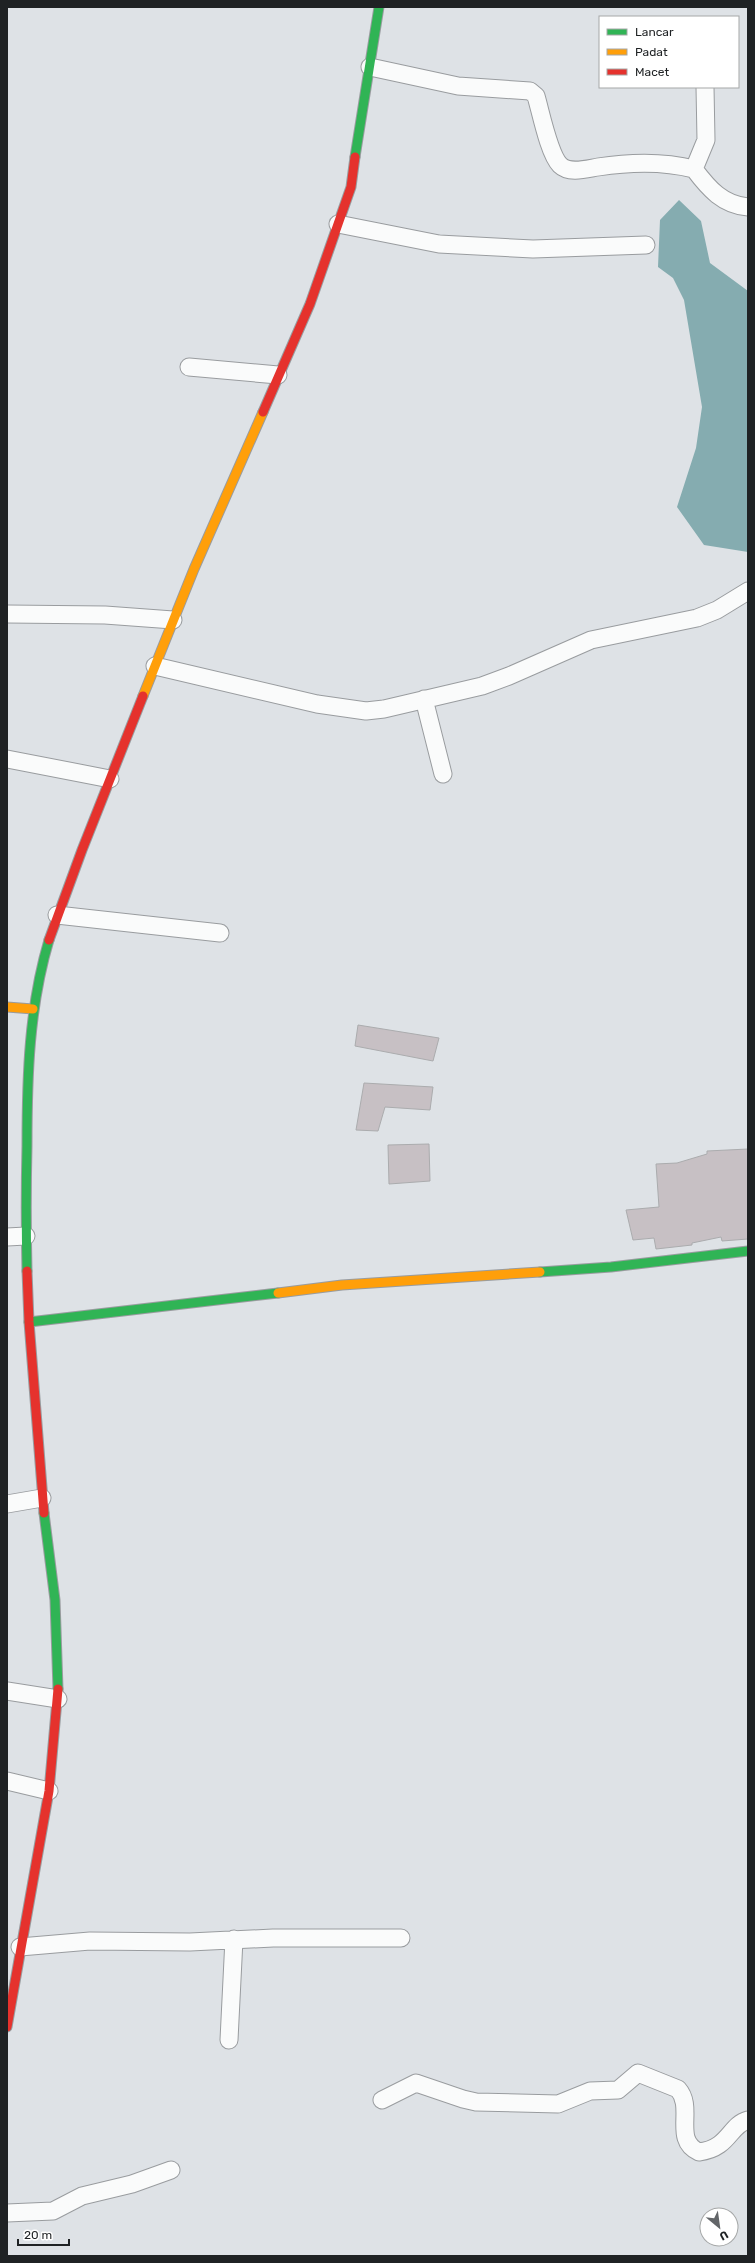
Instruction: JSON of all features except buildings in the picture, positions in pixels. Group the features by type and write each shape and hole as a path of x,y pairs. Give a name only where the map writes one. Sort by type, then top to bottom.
{"main road":[{"path":"7,2027 20,1947 49,1791 58,1699 55,1600 42,1498 29,1322 26,1236 27,1094 33,1009 39,972 57,915 173,620 310,304 351,187 379,7"},
{"path":"7,1007 33,1009"},
{"path":"29,1322 342,1285 611,1267 748,1251"}],"street":[{"path":"370,67 458,86 530,91 536,96 554,156 559,165 566,170 582,170 632,163 676,164 694,169 704,182 728,204 748,207"},
{"path":"694,169 706,140 705,88"},
{"path":"338,224 439,244 533,249 646,245"},
{"path":"189,367 278,376"},
{"path":"156,666 250,690 350,709 384,709 482,686 509,676 591,640 697,618 717,610 748,591"},
{"path":"7,614 105,615 173,620"},
{"path":"424,699 443,774"},
{"path":"7,759 110,779"},
{"path":"57,915 220,933"},
{"path":"7,1237 26,1236"},
{"path":"7,1504 42,1498"},
{"path":"7,1691 58,1699"},
{"path":"7,1781 49,1791"},
{"path":"20,1947 90,1941 190,1942 234,1939 401,1938"},
{"path":"229,2040 234,1939"},
{"path":"382,2100 416,2083 469,2101 558,2104 590,2091 618,2090 633,2076 641,2073 682,2093 686,2105 684,2131 693,2150 699,2152 721,2145 743,2122 748,2120"},
{"path":"7,2214 53,2211 82,2196 132,2184 171,2170"}],"water":[{"path":"679,200 701,221 710,263 748,291 748,552 704,545 677,507 696,448 702,407 684,300 673,278 658,267 660,220"}],"traffic: fast":[{"path":"355,157 379,7"},
{"path":"27,1271 26,1192 30,1042 37,991 49,940"},
{"path":"540,1272 611,1267 748,1251"},
{"path":"29,1322 278,1293"},
{"path":"44,1513 55,1600 58,1689"}],"traffic: slow":[{"path":"143,696 194,569 263,412"},
{"path":"7,1007 33,1009"},
{"path":"278,1293 342,1285 540,1272"}],"traffic: jam":[{"path":"263,412 310,304 351,187 355,157"},
{"path":"49,940 82,850 143,696"},
{"path":"27,1271 29,1322 44,1513"},
{"path":"7,2027 49,1791 58,1689"}]}
